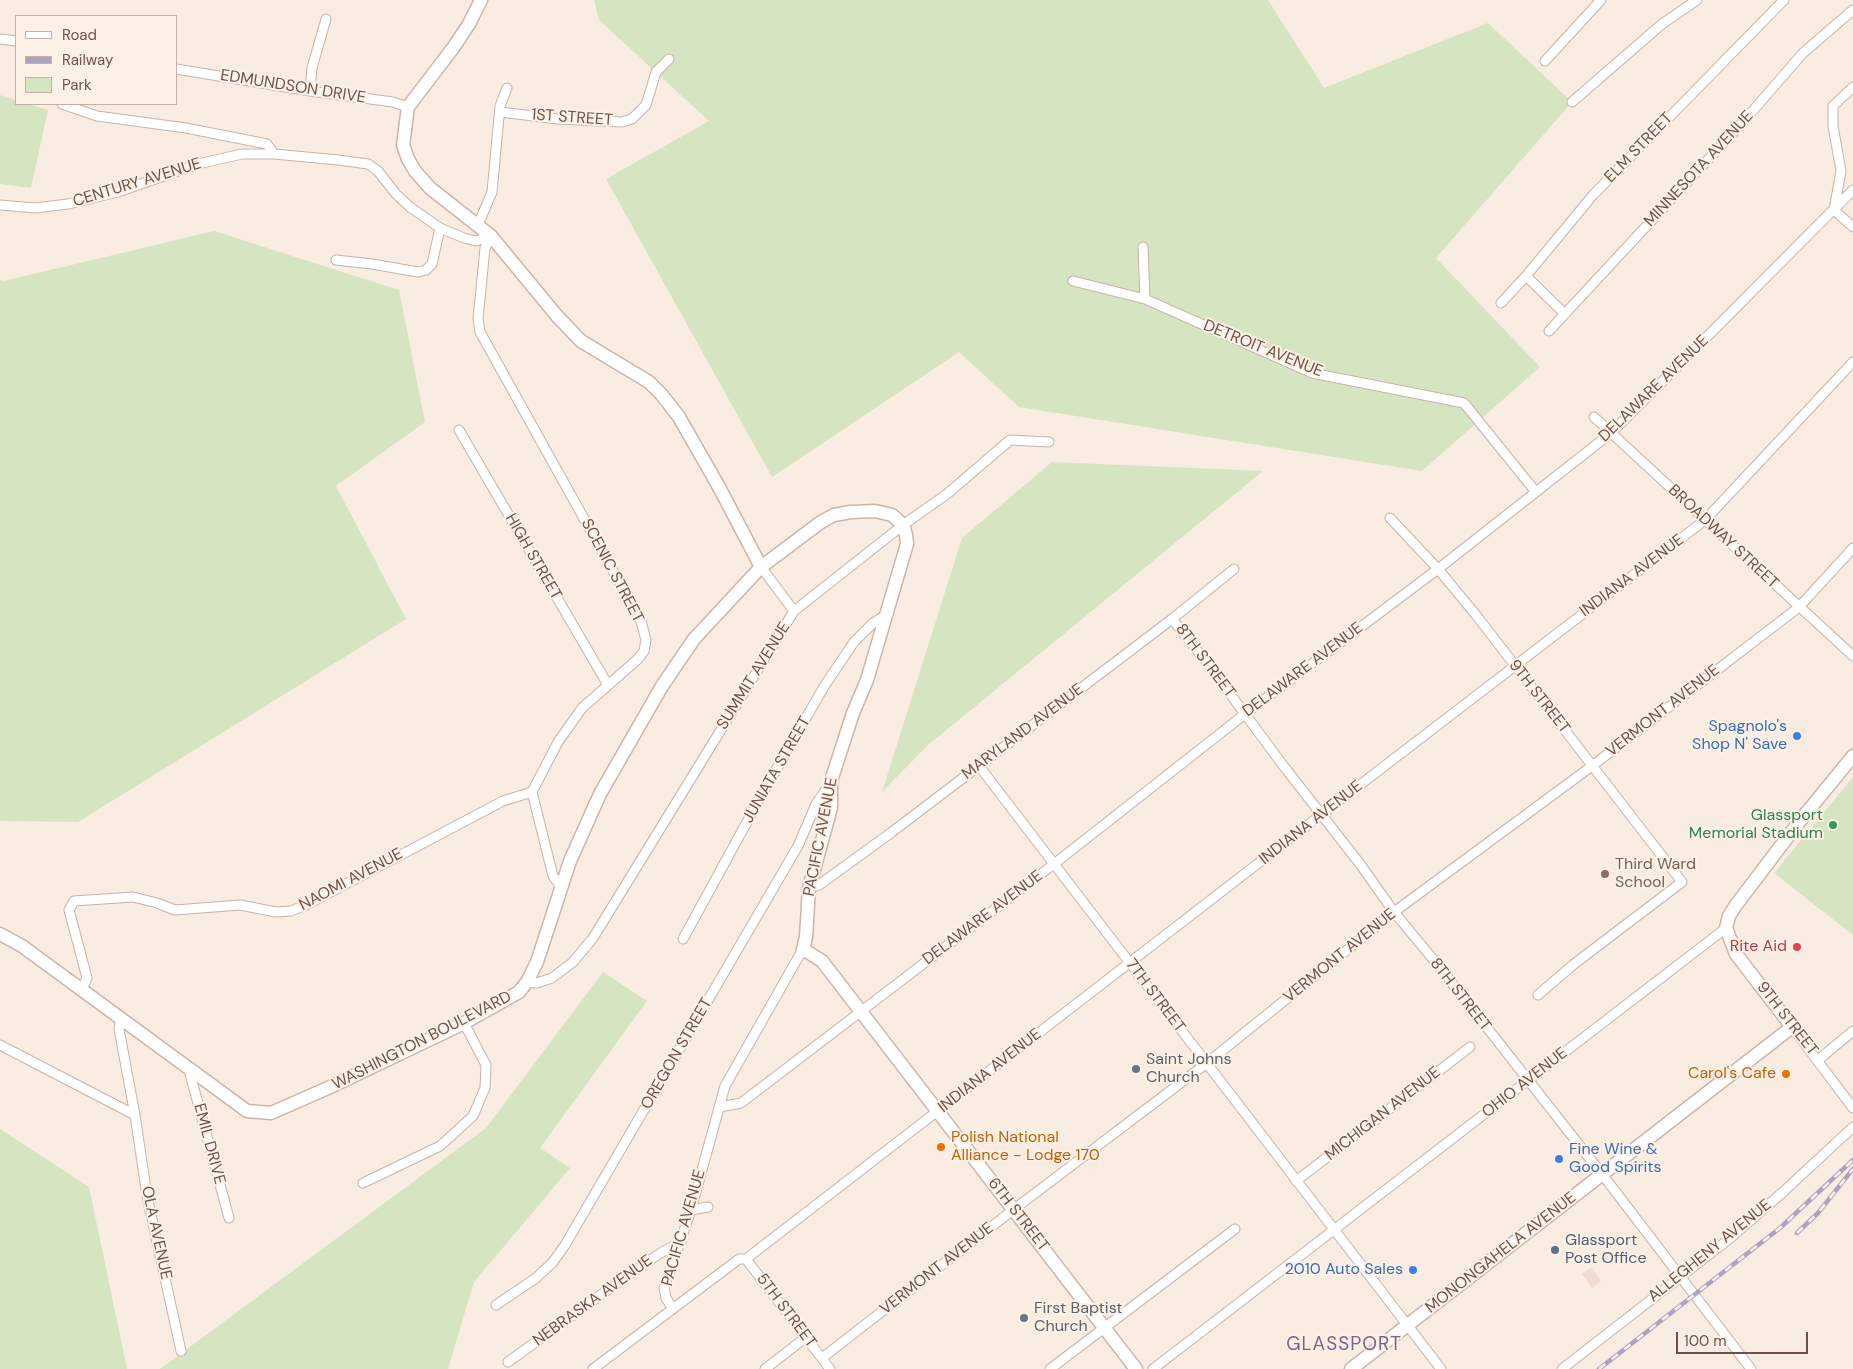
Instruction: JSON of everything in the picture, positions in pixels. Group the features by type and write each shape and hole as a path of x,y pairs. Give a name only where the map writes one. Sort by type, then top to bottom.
{"street":[{"path":"481,0 469,24 453,48 408,108 404,144 408,159 415,171 430,188 491,236 557,316 581,341 649,382 662,394 679,416 762,567 794,611"},
{"path":"1545,61 1601,0"},
{"path":"1572,102 1662,24 1697,0"},
{"name":"ELM STREET","path":"1501,303 1526,276 1593,195 1784,0"},
{"name":"MINNESOTA AVENUE","path":"1549,331 1743,122 1803,53 1853,10"},
{"path":"310,91 312,68 326,19"},
{"path":"0,38 15,41"},
{"name":"1ST STREET","path":"500,112 558,119 622,122 632,119 646,105 656,72 669,59"},
{"name":"EDMUNDSON DRIVE","path":"178,69 310,91 393,102 408,108"},
{"path":"1853,87 1833,106 1833,126 1841,171 1834,210 1853,227"},
{"path":"478,224 492,192 500,112 507,88"},
{"path":"65,105 97,116 186,128 267,144 274,154"},
{"name":"CENTURY AVENUE","path":"0,205 35,208 68,204 118,192 198,164 242,154 274,154 368,164 378,171 396,194 410,207 440,228 476,241 491,236"},
{"name":"DELAWARE AVENUE","path":"719,1107 741,1103 1054,864 1244,714 1438,569 1611,433 1853,190"},
{"path":"336,260 418,272 426,270 432,264 440,228"},
{"name":"SCENIC STREET","path":"491,236 485,248 478,319 480,332 641,621 646,640 644,652 638,659 582,708 558,742 532,792"},
{"path":"1143,247 1146,299"},
{"path":"1526,276 1565,314"},
{"name":"DETROIT AVENUE","path":"1072,282 1146,299 1312,372 1464,403 1535,491"},
{"name":"INDIANA AVENUE","path":"593,1369 743,1259 938,1111 1705,520 1853,362"},
{"name":"BROADWAY STREET","path":"1594,417 1853,656"},
{"name":"HIGH STREET","path":"459,430 608,685"},
{"name":"SUMMIT AVENUE","path":"527,982 538,983 552,978 573,962 593,938 794,611 903,525 947,494 1010,440 1049,442"},
{"path":"762,567 791,544 834,515 875,511 892,515 903,525"},
{"name":"9TH STREET","path":"1390,518 1438,569 1476,615 1682,882 1574,964 1538,995"},
{"name":"PACIFIC AVENUE","path":"673,1309 666,1298 664,1288 668,1272 681,1242 725,1086 803,949 806,937 809,888 830,808 831,781 888,614 907,544 903,525"},
{"name":"VERMONT AVENUE","path":"822,1358 1207,1063 1394,912 1592,766 1799,606 1853,548"},
{"name":"WASHINGTON BOULEVARD","path":"0,934 22,946 247,1111 271,1113 464,1024 509,999 519,992 527,982 537,962 570,861 600,794 662,686 694,639 762,567"},
{"name":"MARYLAND AVENUE","path":"809,888 819,885 979,766 1172,619 1234,569"},
{"name":"JUNIATA STREET","path":"683,939 765,788 825,685 854,642 873,623 888,614"},
{"name":"8TH STREET","path":"1172,619 1360,864 1394,912 1602,1174 1751,1369"},
{"name":"OHIO AVENUE","path":"1153,1369 1726,928 1729,916 1736,905 1853,756"},
{"name":"7TH STREET","path":"979,766 1441,1369"},
{"name":"OREGON STREET","path":"496,1305 536,1278 553,1262 565,1245 788,864 816,804 831,781"},
{"path":"532,792 553,876 561,887"},
{"name":"NAOMI AVENUE","path":"81,991 87,978 69,910 74,901 133,897 175,910 240,906 276,912 291,911 306,905 503,801 532,792"},
{"name":"9TH STREET","path":"1726,928 1736,954 1853,1108"},
{"name":"6TH STREET","path":"803,949 822,961 1136,1369"},
{"name":"OLA AVENUE","path":"121,1018 119,1029 135,1115 147,1196 181,1351"},
{"path":"363,1183 440,1146 473,1116 485,1088 486,1065 464,1024"},
{"name":"MONONGAHELA AVENUE","path":"1351,1369 1792,1027"},
{"path":"1818,1060 1853,1031"},
{"path":"0,1046 135,1115"},
{"name":"MICHIGAN AVENUE","path":"1296,1181 1470,1047"},
{"name":"EMIL DRIVE","path":"189,1070 228,1218"},
{"name":"ALLEGHENY AVENUE","path":"1562,1369 1729,1239 1853,1127"},
{"path":"690,1210 708,1207"},
{"path":"1050,1369 1235,1229"},
{"name":"NEBRASKA AVENUE","path":"508,1362 641,1266 667,1248 681,1242"},
{"name":"5TH STREET","path":"743,1259 830,1369"},
{"path":"765,1369 805,1338"}],"shaded area":[{"path":"1592,1267 1601,1281 1592,1288 1582,1274"}],"green space":[{"path":"594,0 1268,0 1324,88 1488,23 1572,102 1436,258 1540,367 1422,471 1019,407 959,352 772,477 606,179 709,121 599,20"},
{"path":"0,95 15,100 15,105 31,105 48,110 31,188 0,184"},
{"path":"214,231 399,290 425,422 336,486 406,619 78,822 0,821 0,280 4,281"},
{"path":"1052,462 1263,471 928,745 882,792 962,538"},
{"name":"Glassport Memorial Stadium","path":"1853,777 1853,935 1774,873"},
{"path":"603,972 647,1001 540,1148 570,1168 474,1282 448,1369 160,1369 486,1128"},
{"path":"0,1129 89,1187 127,1369 0,1369"}],"railway":[{"path":"1599,1369 1780,1228 1853,1160"},
{"path":"1797,1233 1818,1213 1853,1169"}],"place":[{"name":"Spagnolo's Shop N' Save","path":"1797,736"},
{"name":"Glassport Memorial Stadium","path":"1833,825"},
{"name":"Third Ward School","path":"1605,874"},
{"name":"Rite Aid","path":"1797,947"},
{"name":"Saint Johns Church","path":"1136,1069"},
{"name":"Carol's Cafe","path":"1786,1074"},
{"name":"Polish National Alliance - Lodge 170","path":"941,1147"},
{"name":"Fine Wine & Good Spirits","path":"1559,1159"},
{"name":"Glassport Post Office","path":"1555,1250"},
{"name":"2010 Auto Sales","path":"1413,1270"},
{"name":"First Baptist Church","path":"1024,1318"}],"district":[{"name":"GLASSPORT","path":"1344,1345"}]}
